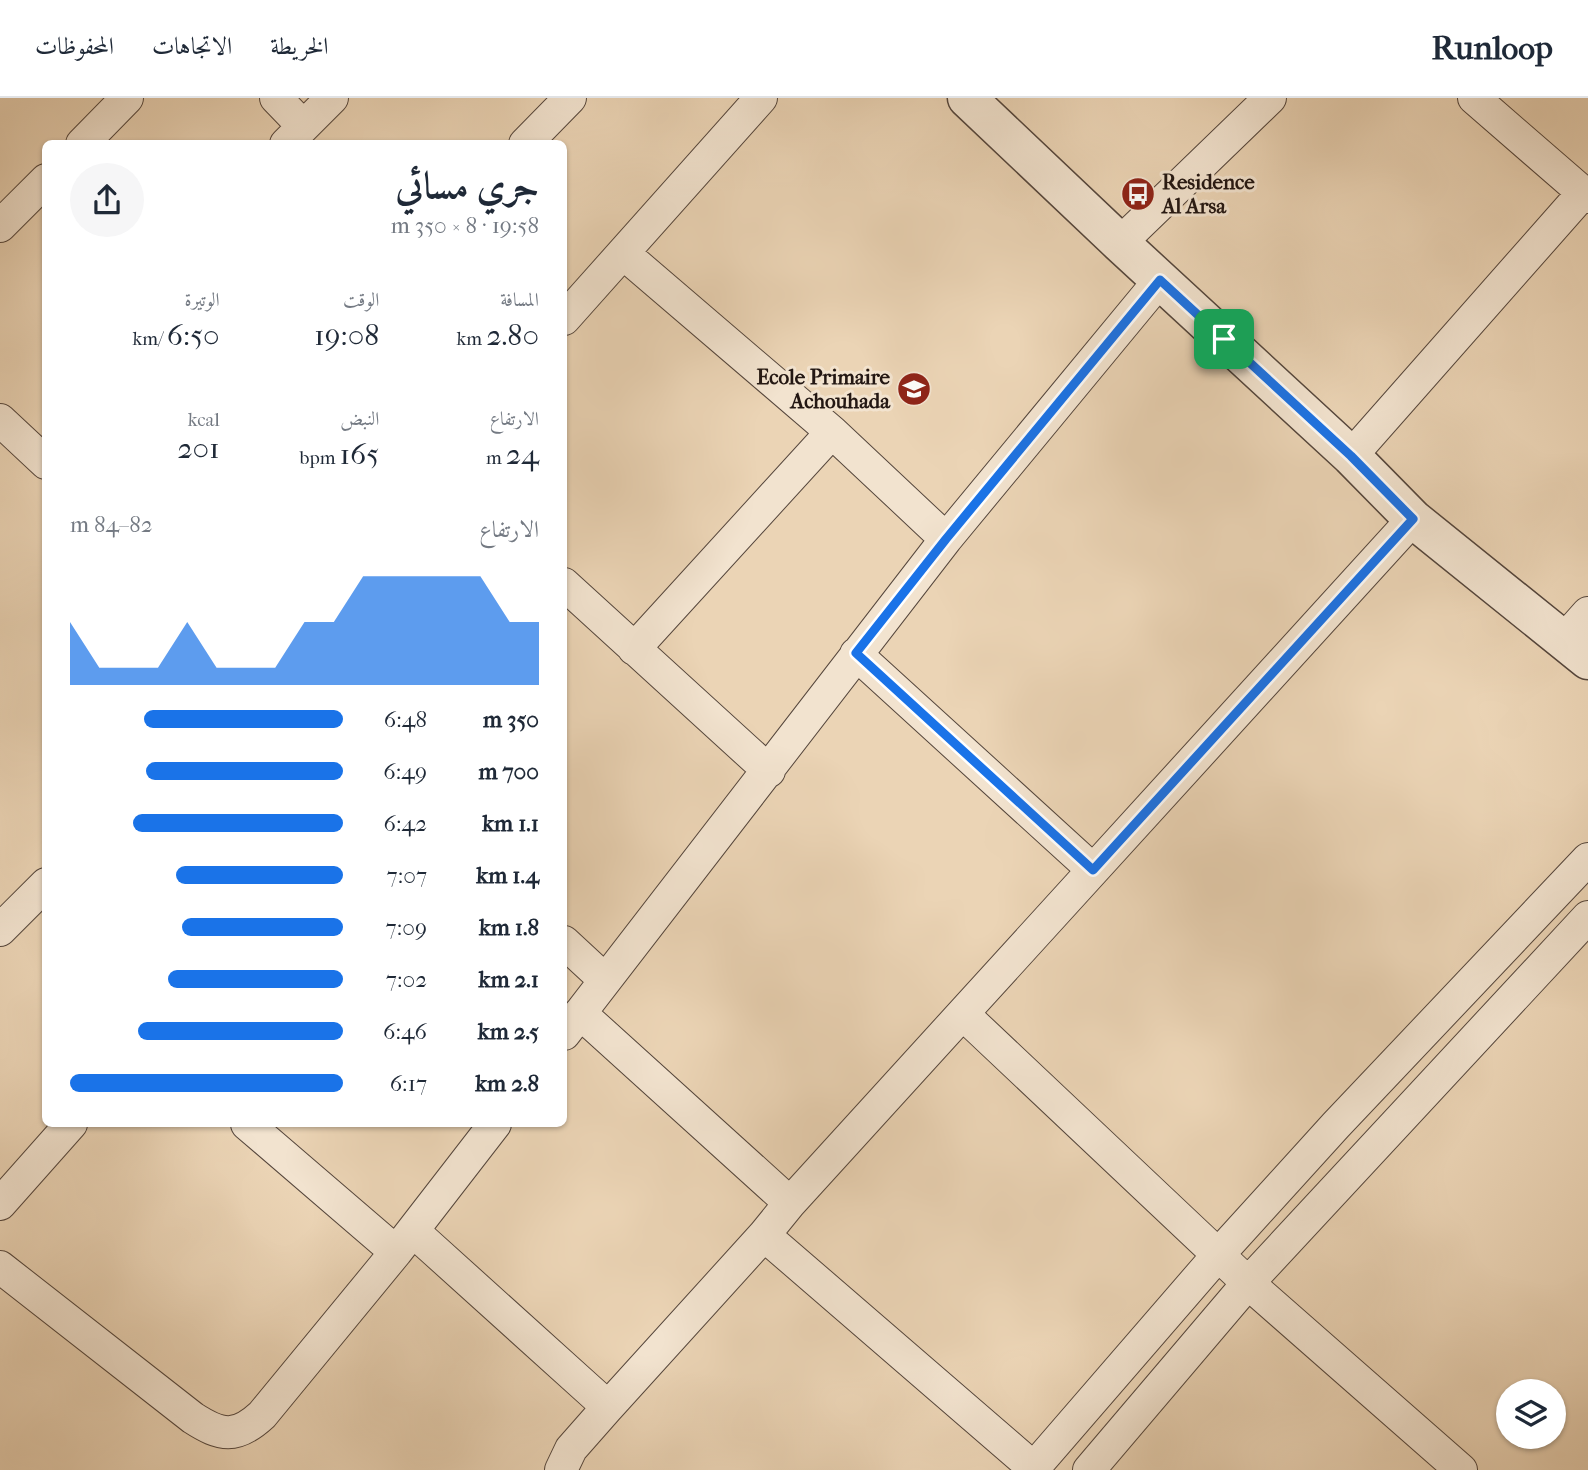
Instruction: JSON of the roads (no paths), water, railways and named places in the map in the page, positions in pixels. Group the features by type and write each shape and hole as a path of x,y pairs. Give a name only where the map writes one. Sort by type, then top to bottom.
{"street":[{"path":"86,140 127,98"},
{"path":"276,98 295,135 332,98"},
{"path":"529,140 570,98"},
{"path":"567,316 761,98"},
{"path":"967,98 1351,456 1413,519 1580,638"},
{"path":"1120,243 1270,98"},
{"path":"1351,456 1585,195 1474,98"},
{"path":"0,226 42,184"},
{"path":"623,253 832,432 946,539"},
{"path":"790,1203 572,1023 946,539 1160,280"},
{"path":"0,420 42,459"},
{"path":"635,649 832,432"},
{"path":"561,1470 571,1449 790,1203 1413,519"},
{"path":"567,587 769,771"},
{"path":"856,653 1093,870"},
{"path":"764,1235 1034,1469 1218,1255 1336,1125 1588,859"},
{"path":"0,930 42,888"},
{"path":"1088,1470 1248,1283 1588,917"},
{"path":"567,945 605,980"},
{"path":"964,1015 1248,1283 1461,1470"},
{"path":"0,1204 68,1127"},
{"path":"251,1127 404,1241 608,1407"},
{"path":"0,1267 193,1418 218,1433 244,1429 262,1415 493,1127"}],"place":[{"name":"Residence Al Arsa","path":"1138,194"},
{"name":"Ecole Primaire Achouhada","path":"914,389"}]}
